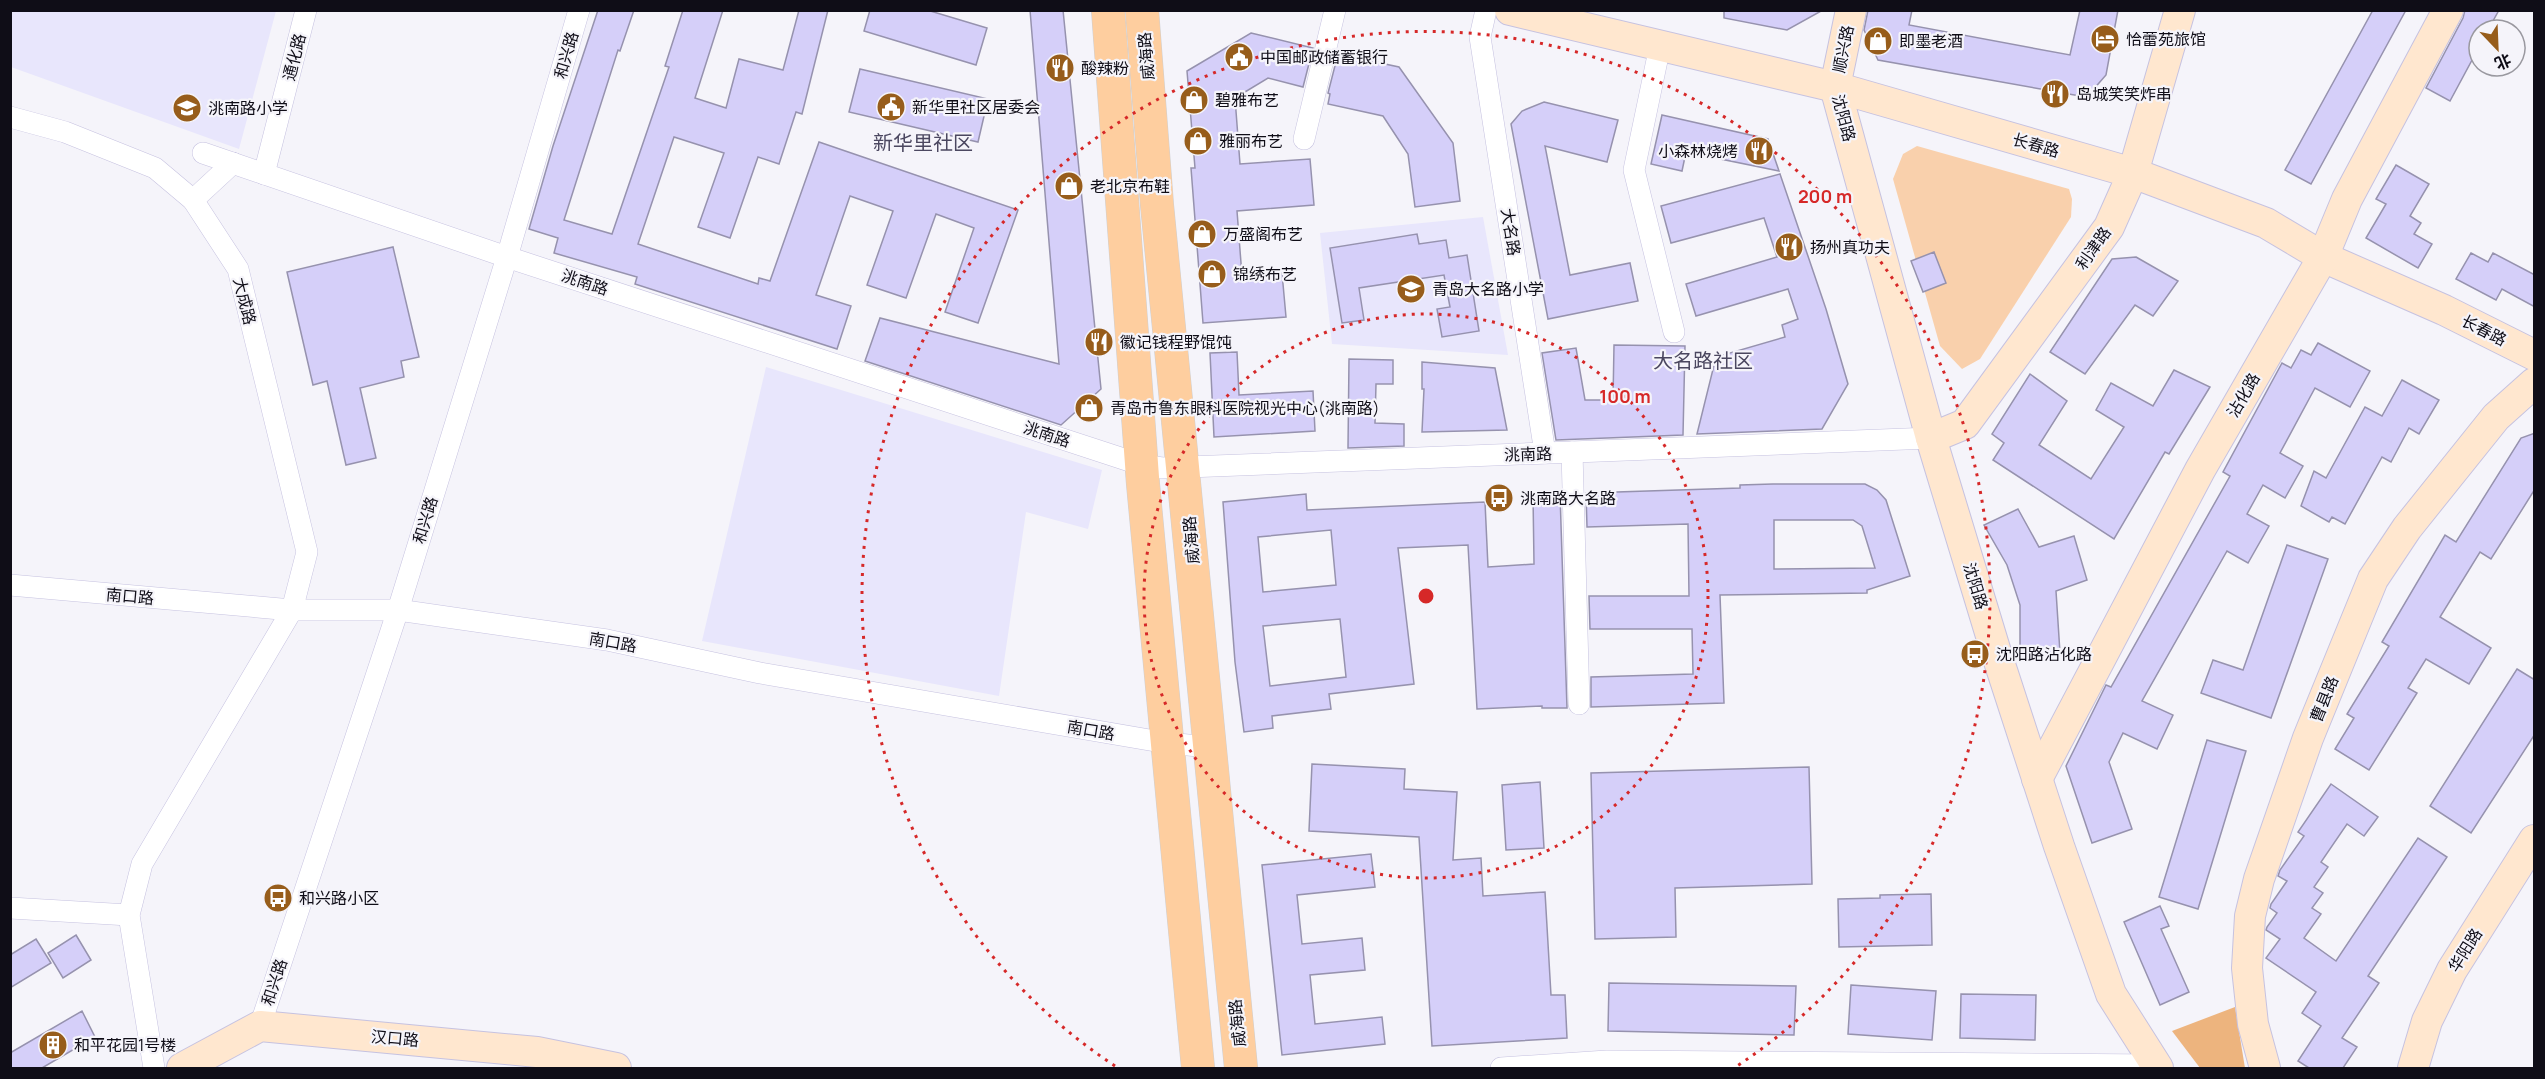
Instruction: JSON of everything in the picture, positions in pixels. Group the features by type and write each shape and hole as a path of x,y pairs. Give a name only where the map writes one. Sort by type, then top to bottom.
{"main road":[{"name":"威海路","path":"1108,10 1142,465 1198,1068"},
{"name":"威海路","path":"1147,19 1158,217 1241,1068"}],"street":[{"name":"通化路","path":"264,174 306,10"},
{"name":"和兴路","path":"260,1026 398,610 507,256 579,10"},
{"path":"1304,140 1335,10"},
{"name":"大名路","path":"1486,10 1480,37 1545,453"},
{"name":"长春路","path":"1510,10 1835,87 2133,173 2266,223 2324,257 2444,310 2535,355"},
{"name":"顺兴路","path":"1835,87 1851,10"},
{"name":"利津路","path":"1931,438 1965,424 2109,227 2133,173 2180,10"},
{"name":"沾化路","path":"2037,779 2200,470 2324,257 2347,199 2448,10"},
{"path":"1660,46 1634,170 1674,332"},
{"name":"沈阳路","path":"1835,87 1931,438 2037,779 2111,994 2157,1066"},
{"name":"大成路","path":"10,117 65,132 155,168 193,200 238,269 307,552 292,610 142,864 129,915"},
{"name":"洮南路","path":"203,153 507,256 1142,465 1184,468 1931,438"},
{"path":"193,200 233,163"},
{"name":"曹县路","path":"2265,1068 2253,1024 2247,968 2250,916 2259,879 2308,738 2373,579 2406,528 2496,417 2535,383"},
{"path":"1572,452 1578,704"},
{"name":"南口路","path":"10,585 292,610 398,610 607,640 760,673 1167,743 1209,747"},
{"name":"华阳路","path":"2413,1068 2427,1021 2452,970 2535,840"},
{"path":"10,908 129,915 154,1068"},
{"path":"182,1068 260,1026"},
{"name":"汉口路","path":"260,1026 537,1052 616,1068"},
{"path":"1501,1068 1607,1060 2157,1066"}],"shaded area":[{"name":"洮南路小学","path":"10,11 276,11 239,149 11,67"},
{"path":"1917,146 2069,189 2072,199 2071,217 1980,359 1962,369 1940,346 1893,179 1903,154"},
{"name":"青岛大名路小学","path":"1483,217 1508,355 1332,344 1320,233"},
{"path":"766,367 1102,470 1088,529 1026,512 999,696 702,641"},
{"path":"2235,1007 2245,1068 2200,1068 2172,1031"}],"building":[{"path":"598,10 634,10 620,51 618,50 564,220 612,234 669,67 665,66 683,10 723,10 695,98 726,108 739,59 783,70 799,10 828,10 802,114 796,112 779,164 758,157 730,238 698,227 724,153 674,137 638,244 758,284 759,278 770,281 819,142 1018,210 978,323 945,312 974,228 936,214 906,298 867,285 893,211 850,196 816,295 851,306 837,349 635,284 637,277 554,253 558,238 529,229 553,146"},
{"path":"870,10 927,10 987,28 976,65 864,31"},
{"path":"1030,10 1063,10 1101,389 1061,425 865,361 880,318 1059,364"},
{"path":"1724,10 1823,10 1787,30 1724,18"},
{"path":"1868,10 1912,10 1909,25 2070,55 2080,10 2118,10 2106,75 2092,91 2080,96 1878,60 1864,30"},
{"path":"2373,10 2406,10 2311,184 2285,170"},
{"path":"2465,10 2499,10 2495,18 2467,18 2467,69 2450,101 2426,88"},
{"path":"1251,33 1313,48 1303,87 1268,78 1235,98 1240,164 1310,159 1314,205 1237,211 1242,276 1282,273 1286,317 1203,323 1191,168 1195,168 1187,71"},
{"path":"1338,54 1399,67 1453,143 1460,201 1415,207 1408,154 1383,116 1328,104 1330,94 1328,93"},
{"path":"860,69 988,99 978,142 849,112"},
{"path":"1544,102 1618,120 1607,162 1545,146 1570,275 1630,263 1638,301 1548,319 1511,124 1522,111"},
{"path":"1662,115 1768,139 1779,171 1686,152 1682,171 1651,164"},
{"path":"2396,165 2429,184 2410,216 2421,223 2414,234 2432,244 2418,268 2366,238 2386,204 2376,199"},
{"path":"1780,174 1826,309 1848,384 1822,429 1697,434 1716,357 1785,337 1782,325 1798,319 1788,289 1696,316 1686,284 1777,257 1764,218 1671,243 1661,206"},
{"path":"1417,234 1419,244 1446,240 1449,258 1467,255 1479,331 1442,337 1437,309 1450,307 1444,275 1359,288 1364,320 1342,323 1330,248"},
{"path":"393,247 419,357 401,361 404,377 360,388 376,458 346,465 327,381 313,385 287,272"},
{"path":"1934,252 1946,283 1923,292 1911,261"},
{"path":"2471,253 2488,262 2493,253 2535,275 2535,307 2502,289 2496,300 2456,279"},
{"path":"2136,257 2178,281 2153,316 2135,305 2085,374 2050,352 2112,259"},
{"path":"2318,343 2370,371 2350,407 2315,388 2280,453 2303,466 2285,498 2263,485 2247,514 2269,526 2248,563 2227,551 2142,701 2173,715 2157,749 2123,733 2109,762 2132,829 2092,843 2066,766 2106,685 2111,687 2230,476 2223,472 2282,363 2291,368 2301,350 2311,355"},
{"path":"1614,345 1685,346 1683,435 1556,440 1542,353 1576,348 1585,400 1613,400"},
{"path":"1237,352 1239,395 1313,391 1315,431 1214,437 1210,353"},
{"path":"1349,359 1393,360 1393,384 1376,384 1375,423 1404,424 1404,446 1348,448"},
{"path":"1422,362 1495,368 1507,430 1422,432 1424,389 1422,389"},
{"path":"2174,370 2210,387 2169,454 2165,452 2114,539 1993,460 2004,443 1992,434 2030,374 2067,401 2039,445 2091,479 2124,427 2096,410 2111,383 2153,406"},
{"path":"2402,380 2439,400 2419,434 2409,428 2391,462 2382,457 2345,524 2332,517 2329,522 2301,506 2314,471 2326,478 2365,407 2382,416"},
{"path":"2535,433 2535,489 2491,559 2480,552 2440,617 2491,648 2469,684 2426,659 2408,688 2417,693 2369,770 2335,749 2354,718 2347,714 2389,646 2382,642 2445,535 2456,542 2521,438"},
{"path":"1865,484 1877,490 1886,500 1910,576 1867,590 1867,593 1720,595 1724,703 1591,707 1591,677 1693,674 1692,629 1590,629 1589,596 1689,596 1688,524 1587,527 1586,493 1740,488 1740,485","holes":["1774,520 1853,520 1862,526 1875,568 1774,569"]},
{"path":"1306,494 1307,510 1485,502 1488,567 1534,564 1533,495 1560,494 1567,708 1542,708 1542,706 1477,709 1468,545 1398,548 1414,684 1329,694 1331,709 1272,716 1273,728 1244,732 1235,662 1223,502","holes":["1331,530 1336,585 1263,592 1258,537","1340,619 1346,677 1270,686 1263,626"]},
{"path":"2018,509 2039,547 2074,536 2087,580 2056,591 2060,653 2020,657 2020,605 2007,565 1984,525"},
{"path":"2287,545 2328,559 2271,718 2201,693 2213,660 2243,670"},
{"path":"2517,669 2535,680 2535,734 2471,833 2430,806"},
{"path":"2207,740 2246,751 2198,909 2159,897"},
{"path":"1312,764 1405,769 1404,789 1457,792 1453,860 1481,858 1483,896 1545,892 1551,995 1565,995 1567,1038 1432,1046 1419,837 1309,831"},
{"path":"1809,767 1812,884 1675,888 1676,937 1595,939 1591,773"},
{"path":"1540,782 1544,848 1506,850 1502,785"},
{"path":"2331,784 2378,817 2364,836 2347,824 2321,862 2328,867 2314,887 2323,893 2312,908 2321,914 2304,938 2336,961 2418,838 2447,857 2368,976 2379,983 2342,1038 2357,1047 2343,1068 2309,1068 2298,1061 2321,1026 2302,1013 2316,992 2266,958 2280,939 2266,930 2277,913 2270,908 2271,904 2287,881 2278,876 2280,870 2304,836 2298,832"},
{"path":"1371,854 1375,887 1297,895 1302,944 1362,938 1365,970 1310,975 1315,1024 1382,1017 1385,1044 1282,1055 1262,865"},
{"path":"1931,894 1932,945 1839,947 1838,899"},
{"path":"2160,906 2169,926 2161,929 2189,992 2160,1005 2124,922"},
{"path":"76,935 91,960 63,978 48,953"},
{"path":"36,939 51,963 10,988 10,955"},
{"path":"1609,983 1796,986 1794,1035 1608,1031"},
{"path":"1851,985 1936,991 1932,1040 1848,1034"},
{"path":"1961,994 2036,995 2035,1040 1960,1038"},
{"name":"和平花园1号楼","path":"82,1011 95,1037 42,1068 10,1068 10,1053"}],"place":[{"name":"恰蕾苑旅馆","path":"2105,39"},
{"name":"即墨老酒","path":"1878,41"},
{"name":"中国邮政储蓄银行","path":"1239,57"},
{"name":"酸辣粉","path":"1060,68"},
{"name":"岛城笑笑炸串","path":"2055,94"},
{"name":"碧雅布艺","path":"1194,100"},
{"name":"新华里社区居委会","path":"891,107"},
{"name":"洮南路小学","path":"187,108"},
{"name":"雅丽布艺","path":"1198,141"},
{"name":"小森林烧烤","path":"1759,151"},
{"name":"老北京布鞋","path":"1069,186"},
{"name":"万盛阁布艺","path":"1202,234"},
{"name":"扬州真功夫","path":"1789,247"},
{"name":"锦绣布艺","path":"1212,274"},
{"name":"青岛大名路小学","path":"1411,289"},
{"name":"徽记钱程野馄饨","path":"1099,342"},
{"name":"青岛市鲁东眼科医院视光中心(洮南路)","path":"1089,408"},
{"name":"洮南路大名路","path":"1499,498"},
{"name":"沈阳路沾化路","path":"1975,654"},
{"name":"和兴路小区","path":"278,898"},
{"name":"和平花园1号楼","path":"53,1045"}],"district":[{"name":"新华里社区","path":"923,143"},
{"name":"大名路社区","path":"1703,361"}]}
